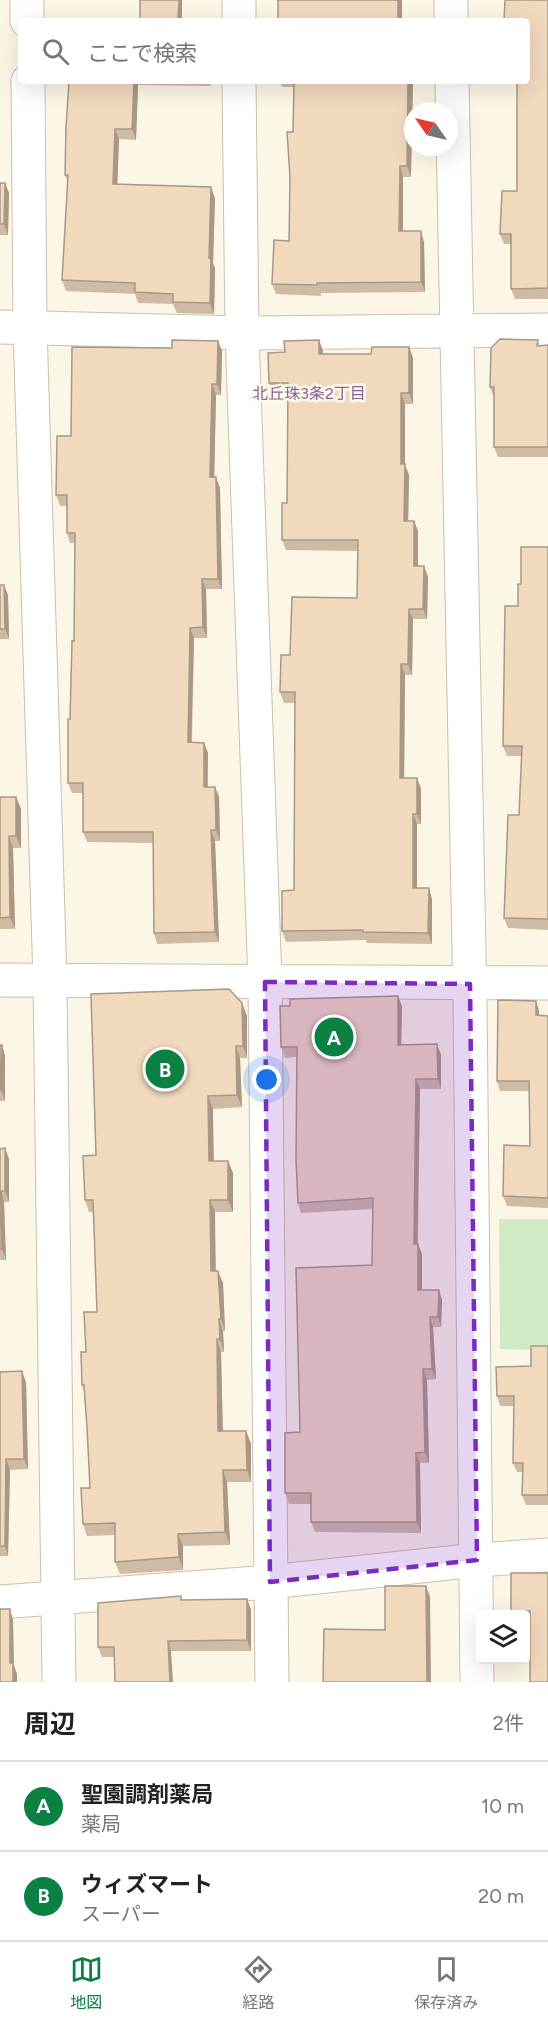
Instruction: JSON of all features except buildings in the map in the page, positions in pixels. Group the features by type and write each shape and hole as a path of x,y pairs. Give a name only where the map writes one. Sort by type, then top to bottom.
{"street":[{"path":"27,0 27,18"},
{"path":"238,0 239,18"},
{"path":"451,0 451,18"},
{"path":"28,84 15,327 50,980 59,1682"},
{"path":"239,84 242,333 265,982 272,1682"},
{"path":"452,84 470,984 477,1682"},
{"path":"15,327 242,333 548,330"},
{"path":"0,980 548,983"},
{"path":"0,1602 270,1582 477,1560 548,1555"}],"highlighted area":[{"path":"265,982 470,984 477,1560 270,1582"}],"green space":[{"path":"499,1219 548,1219 548,1350 500,1349"}],"place":[{"name":"聖園調剤薬局","path":"334,1037"},
{"name":"ウィズマート","path":"165,1069"}],"district":[{"name":"北丘珠3条2丁目","path":"309,393"}]}
